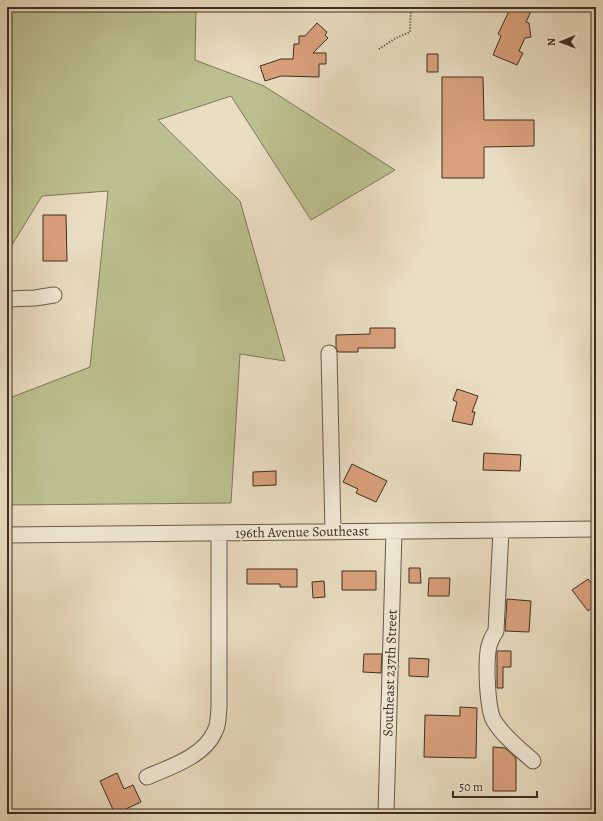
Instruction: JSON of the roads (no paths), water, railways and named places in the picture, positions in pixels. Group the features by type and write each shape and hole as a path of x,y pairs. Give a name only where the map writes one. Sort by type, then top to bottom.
{"street":[{"path":"7,299 35,298 54,295"},
{"path":"329,353 333,532"},
{"name":"196th Avenue Southeast","path":"7,535 596,529"},
{"path":"501,530 496,631 491,639 488,651 487,692 493,720 505,735 534,761"},
{"name":"Southeast 237th Street","path":"386,814 394,531"},
{"path":"147,777 189,759 206,745 216,730 219,707 219,534"}]}
